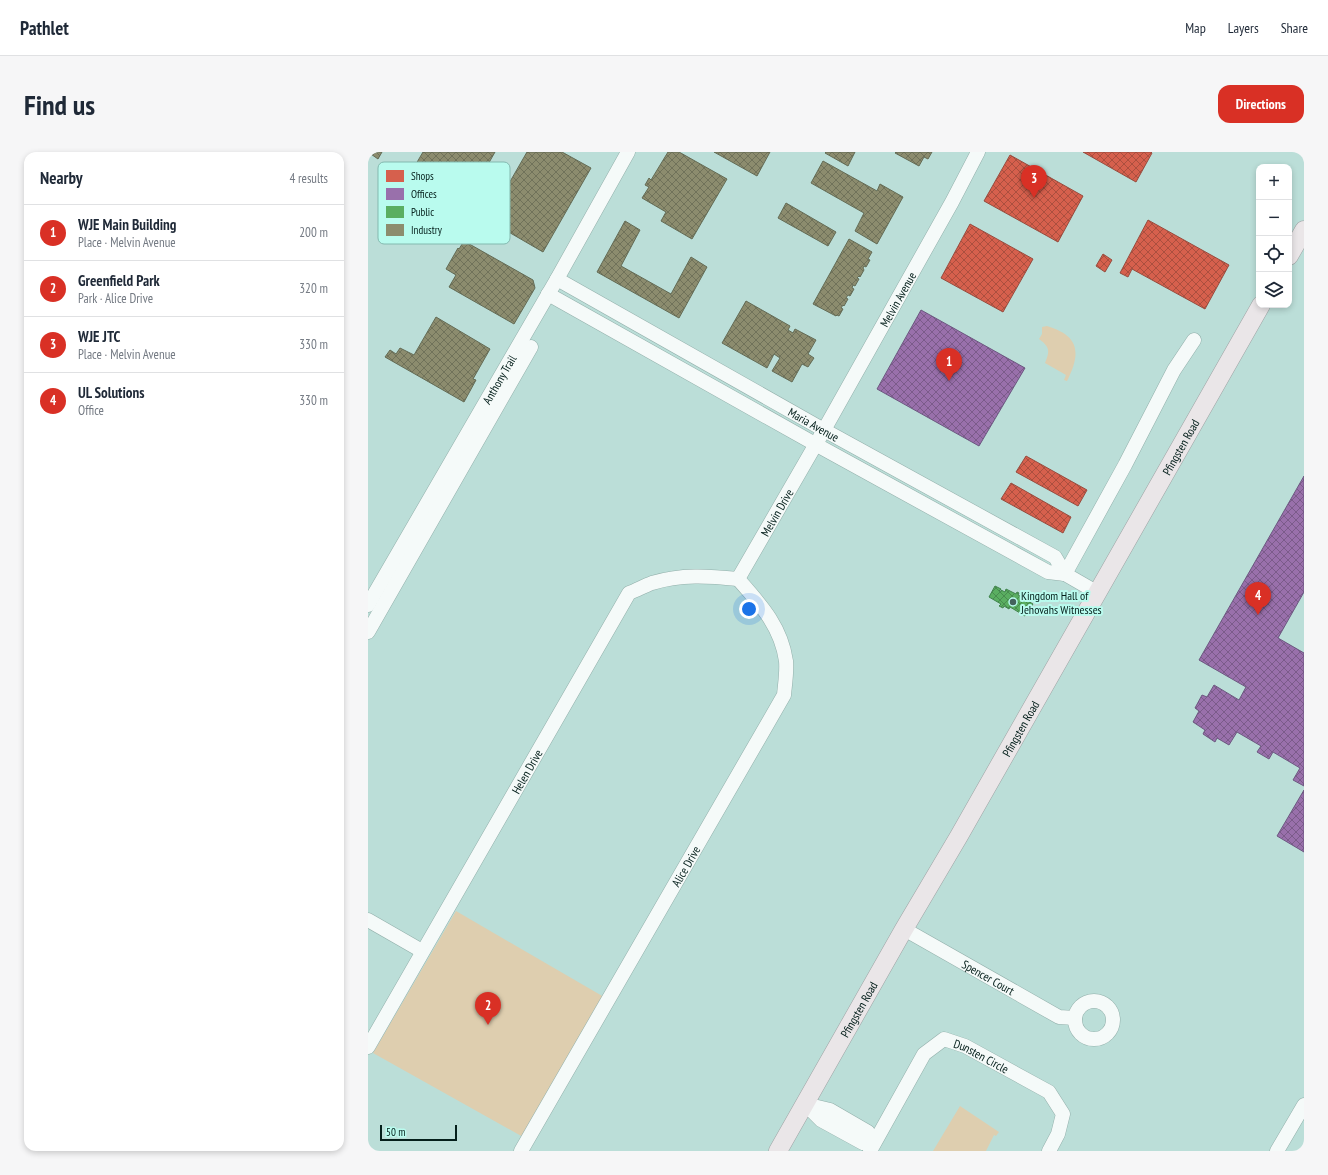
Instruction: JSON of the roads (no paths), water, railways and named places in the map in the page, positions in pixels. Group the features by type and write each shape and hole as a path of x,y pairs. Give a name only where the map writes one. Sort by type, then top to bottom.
{"main road":[{"path":"1292,251 1304,230"},
{"name":"Pfingsten Road","path":"778,1151 1260,308"}],"street":[{"name":"Melvin Avenue","path":"815,444 978,152"},
{"name":"Anthony Trail","path":"368,605 557,279 624,153"},
{"name":"Maria Avenue","path":"557,279 824,430 1055,557 1065,574"},
{"name":"Maria Avenue","path":"548,294 815,444 1048,572 1065,574 1098,593"},
{"path":"1065,574 1125,465 1174,370 1194,340"},
{"name":"Anthony Trail","path":"368,632 531,346"},
{"name":"Melvin Drive","path":"738,579 815,444"},
{"name":"Helen Drive","path":"368,1047 629,593 652,583 679,577 707,576 738,579"},
{"name":"Alice Drive","path":"521,1151 784,695 786,661 778,631 760,604 738,579"},
{"path":"368,920 422,951"},
{"name":"Spencer Court","path":"904,930 1059,1018 1075,1018"},
{"name":"Dunsten Circle","path":"805,1104 821,1120 872,1147 924,1054 944,1039 965,1046 1049,1092 1063,1114 1058,1134 1049,1151"},
{"path":"1277,1151 1304,1105"}],"place":[{"name":"WJE JTC","path":"1034,198"},
{"name":"WJE Main Building","path":"949,381"},
{"name":"Kingdom Hall of Jehovahs Witnesses","path":"1013,602"},
{"name":"UL Solutions","path":"1258,615"},
{"name":"Greenfield Park","path":"488,1025"}]}
